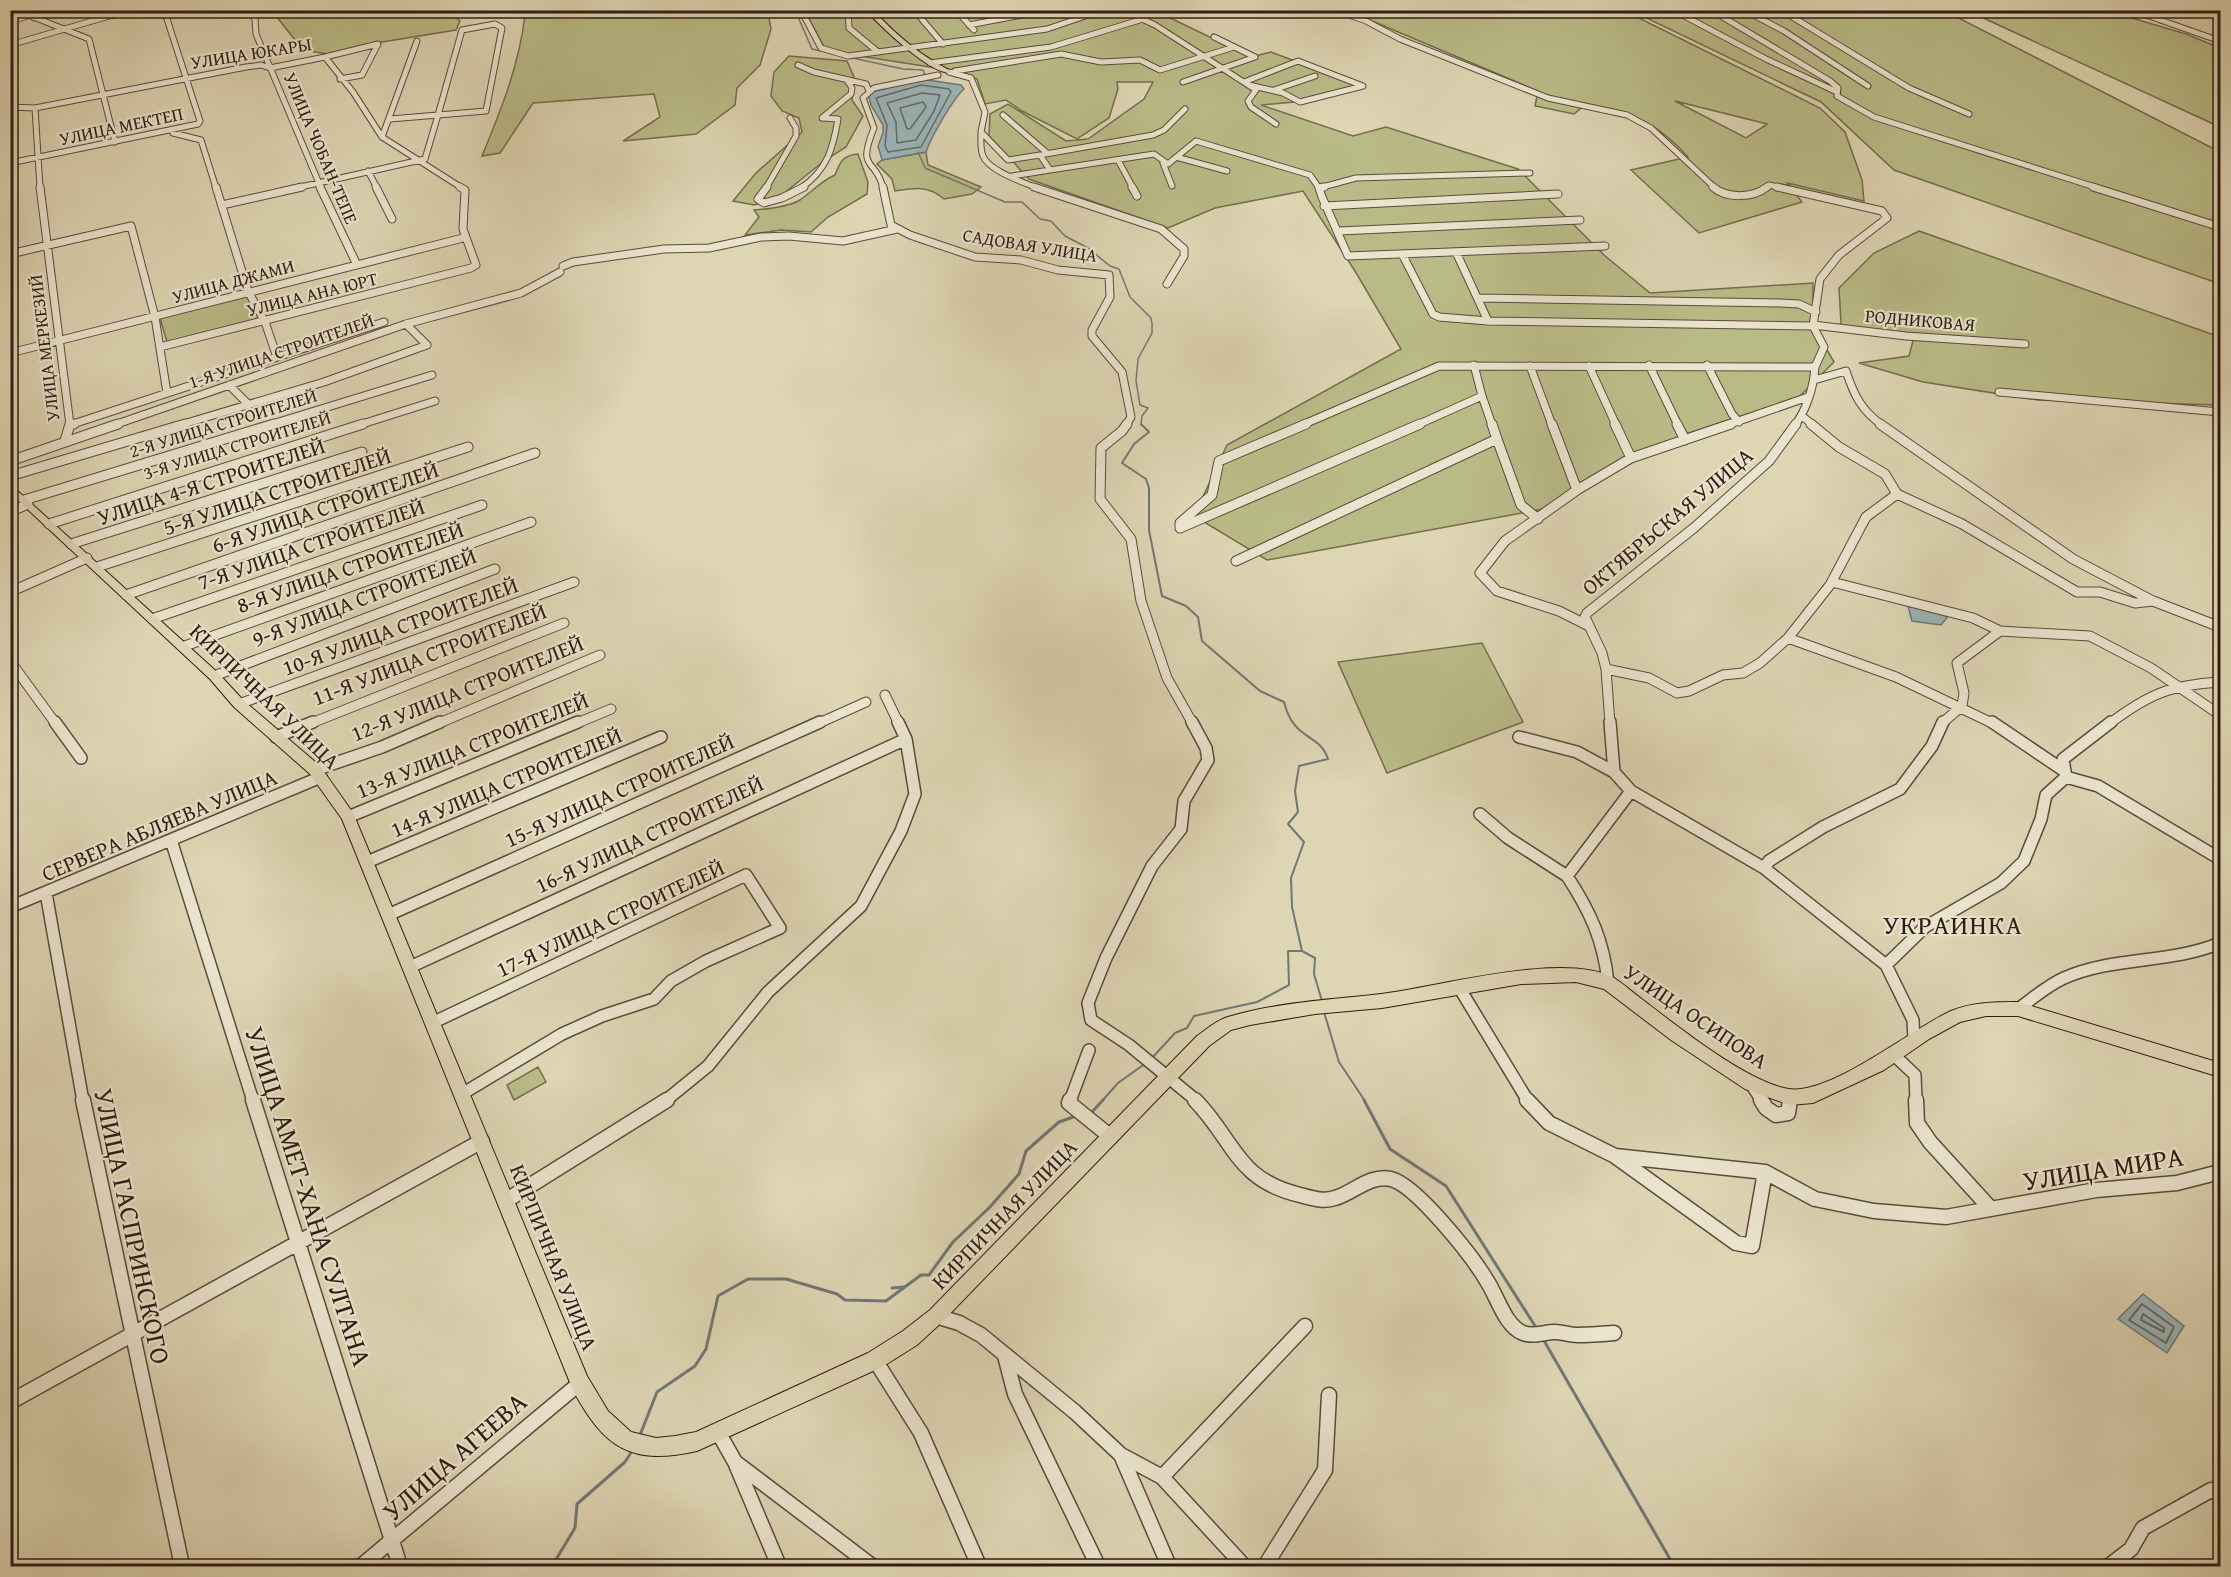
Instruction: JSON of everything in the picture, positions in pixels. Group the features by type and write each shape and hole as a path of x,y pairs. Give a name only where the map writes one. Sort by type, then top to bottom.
{"main road":[{"path":"869,10 879,22 913,48 934,68 949,72"},
{"name":"КИРПИЧНАЯ УЛИЦА","path":"10,487 214,676 239,704 318,774 348,817 507,1200 580,1383 594,1411 608,1428 636,1444 675,1447 718,1432 875,1360 910,1338 936,1316 1208,1036 1227,1024"},
{"name":"УЛИЦА ОСИПОВА","path":"1227,1024 1315,1007 1382,1001 1521,977 1576,975 1608,983 1677,1035 1751,1084 1790,1097 1813,1095 1894,1055 1914,1040 1957,1016 1986,1010 2018,1009 2218,1071"}],"street":[{"path":"16,10 89,39 105,94 115,142"},
{"path":"10,21 57,10"},
{"path":"10,45 129,12 146,10"},
{"name":"УЛИЦА ЧОБАН-ТЕПЕ","path":"247,10 255,19 256,33 270,68 318,183 357,265"},
{"path":"801,10 820,48 849,56 1047,29 1103,10"},
{"path":"848,10 849,28 878,52"},
{"path":"914,10 943,44"},
{"path":"956,10 982,38"},
{"path":"969,25 1049,10"},
{"path":"1123,10 1167,33 1256,90 1248,101 1251,107 1276,124"},
{"path":"1334,10 1364,20 1400,39 1548,98 1627,115 1651,128 1721,194 1754,193 1763,191 1769,185 1882,211 1887,218 1839,255 1820,279 1813,325 1824,347 1815,366 1814,380 1802,416 1794,425"},
{"path":"1673,10 1835,92 1847,104 1874,117 2220,227"},
{"path":"1711,10 1821,75 1838,88 1835,92"},
{"path":"1744,10 1784,31 1868,86"},
{"path":"1781,10 1909,88 1969,114"},
{"path":"2132,10 2220,41"},
{"name":"УЛИЦА МЕКТЕП","path":"10,164 192,127 200,122 167,19"},
{"path":"894,229 882,183 866,161 867,145 874,128 863,98 868,91 923,76 934,68 1051,47 1143,19"},
{"path":"222,205 425,159 438,115 462,30 495,24 502,28 486,111 438,115 390,119"},
{"path":"1183,82 1255,57 1214,36"},
{"path":"382,137 417,41"},
{"path":"325,57 378,44 362,75 340,79"},
{"path":"949,72 1060,54 1080,56 1101,62 1140,60 1160,70 1234,47"},
{"name":"УЛИЦА ЮКАРЫ","path":"10,107 35,108 246,67 261,65 270,68 325,57 340,79 353,92 382,137 465,190 460,221 463,238 476,265 471,268"},
{"path":"1298,61 1363,86 1300,102 1274,90 1246,83 1298,61"},
{"path":"798,65 814,72 866,84 868,91"},
{"path":"949,72 971,78 985,112 981,132 981,154 985,160 1010,177 1048,193 1161,229 1184,249 1184,256 1178,262 1167,284"},
{"path":"1274,90 1315,76"},
{"path":"789,118 797,129 796,140 779,165 775,176 758,199 764,203 780,200 798,190 815,177 828,161 838,119 822,118 851,94 852,88 847,80"},
{"name":"УЛИЦА МЕРКЕЗИЙ","path":"35,108 36,158 69,425 65,441"},
{"path":"981,132 1008,160 1153,135 1164,130 1185,109"},
{"path":"1004,115 1044,154 1050,170"},
{"path":"167,131 201,140 248,291 265,321 277,357"},
{"path":"1162,163 1168,164 1196,141 1310,175 1319,188 1324,206 1339,231 1348,256 1605,246"},
{"path":"1010,177 1154,154 1162,163 1172,186"},
{"path":"1176,157 1227,171"},
{"path":"1118,160 1137,196"},
{"path":"368,171 392,219"},
{"path":"1319,188 1356,178 1530,173"},
{"path":"1324,206 1558,194"},
{"path":"1339,231 1580,220"},
{"path":"10,254 131,226 155,317 167,393"},
{"name":"1-Я УЛИЦА СТРОИТЕЛЕЙ","path":"10,461 405,324 521,293 561,268 572,265 664,249 709,248 761,237 789,236 820,241 843,241 894,229"},
{"name":"САДОВАЯ УЛИЦА","path":"894,229 975,257 1021,260 1058,270 1108,274 1113,286 1092,330 1092,336 1112,356 1125,375 1131,417 1122,431 1101,447 1100,499 1131,539 1141,601 1167,678 1206,748 1208,760 1205,770 1187,794 1181,830 1152,866 1106,958 1087,1009 1095,1024 1129,1045 1169,1078"},
{"name":"УЛИЦА ДЖАМИ","path":"10,353 463,238"},
{"path":"1456,252 1488,321"},
{"name":"РОДНИКОВАЯ","path":"1402,254 1433,314 1447,319 1813,325 1906,336 2025,344"},
{"name":"УЛИЦА АНА ЮРТ","path":"160,347 471,268"},
{"path":"1479,298 1780,303 1799,304 1816,312"},
{"path":"69,425 384,322"},
{"name":"1-Я УЛИЦА СТРОИТЕЛЕЙ","path":"10,476 324,382 427,345 405,324"},
{"path":"1474,365 1482,396 1521,505 1538,519"},
{"path":"1649,365 1685,440"},
{"path":"1707,365 1732,414 1739,422"},
{"path":"1482,396 1187,527 1180,528 1180,523 1212,495 1219,461 1439,366 1815,366"},
{"path":"1530,366 1576,490"},
{"path":"1589,366 1631,458"},
{"path":"1814,380 1823,380 1839,370 1846,371 1857,402 1869,416 2073,559 2153,601 2220,627"},
{"name":"2-Я УЛИЦА СТРОИТЕЛЕЙ","path":"10,512 26,502 432,375"},
{"path":"229,385 249,405"},
{"path":"1999,392 2220,412"},
{"path":"1589,626 1559,611 1497,591 1480,573 1505,541 1576,490 1631,458 1808,397"},
{"name":"3-Я УЛИЦА СТРОИТЕЛЕЙ","path":"49,524 435,401"},
{"path":"1802,416 1839,447 1886,474 1897,494 1962,524 2077,592 2100,592 2135,603 2153,601"},
{"path":"1794,425 1815,428"},
{"name":"ОКТЯБРЬСКАЯ УЛИЦА","path":"1614,772 1606,669 1602,653 1585,617 1587,613 1695,527 1769,461 1794,425"},
{"path":"1236,561 1497,439"},
{"name":"5-Я УЛИЦА СТРОИТЕЛЕЙ","path":"98,567 468,447"},
{"name":"УЛИЦА 4-Я СТРОИТЕЛЕЙ","path":"71,544 362,452"},
{"name":"6-Я УЛИЦА СТРОИТЕЛЕЙ","path":"126,595 535,453"},
{"path":"1606,669 1648,678 1677,693 1689,692 1723,675 1743,672 1760,663 1788,638 1832,582 1866,517 1897,494"},
{"name":"7-Я УЛИЦА СТРОИТЕЛЕЙ","path":"152,620 482,505"},
{"name":"8-Я УЛИЦА СТРОИТЕЛЕЙ","path":"182,647 531,522"},
{"path":"10,592 87,558"},
{"name":"9-Я УЛИЦА СТРОИТЕЛЕЙ","path":"214,676 495,569"},
{"name":"10-Я УЛИЦА СТРОИТЕЛЕЙ","path":"239,704 297,685 574,582"},
{"path":"1832,582 1939,612 1973,618 2000,631 2090,636 2151,668 2220,715"},
{"name":"11-Я УЛИЦА СТРОИТЕЛЕЙ","path":"276,737 564,622"},
{"path":"1764,868 1769,861 1823,827 1900,789 1932,746 1941,724 1962,706 1964,693 1957,663 2000,631"},
{"path":"1788,638 1868,664 1962,706 2032,748 2064,774 2098,786 2220,858"},
{"name":"12-Я УЛИЦА СТРОИТЕЛЕЙ","path":"318,774 600,655"},
{"path":"10,661 81,758"},
{"path":"1886,965 1925,927 2001,883 2024,861 2041,819 2046,795 2064,774 2063,759 2137,704 2178,687 2220,682"},
{"path":"507,1200 663,1103 708,1066 768,992 861,906 901,831 915,794 906,739 885,695"},
{"name":"15-Я УЛИЦА СТРОИТЕЛЕЙ","path":"388,915 866,702"},
{"name":"13-Я УЛИЦА СТРОИТЕЛЕЙ","path":"348,817 611,709"},
{"name":"14-Я УЛИЦА СТРОИТЕЛЕЙ","path":"367,862 661,737"},
{"path":"1519,737 1576,752 1614,772 1631,791 1764,868 1886,965 1913,1020 1914,1040"},
{"name":"16-Я УЛИЦА СТРОИТЕЛЕЙ","path":"410,967 906,739"},
{"path":"2032,748 2069,754"},
{"name":"СЕРВЕРА АБЛЯЕВА УЛИЦА","path":"10,907 171,840 318,774"},
{"path":"1567,876 1631,791"},
{"path":"1480,814 1508,838 1567,876 1595,917 1606,951 1608,983"},
{"name":"УЛИЦА АМЕТ-ХАНА СУЛТАНА","path":"171,840 400,1566"},
{"name":"17-Я УЛИЦА СТРОИТЕЛЕЙ","path":"434,1022 746,875 780,928 671,981 654,999 602,1016 562,1034 462,1094"},
{"name":"УЛИЦА ГАСПРИНСКОГО","path":"46,893 66,1021 131,1337 182,1566"},
{"path":"2018,1009 2063,978 2114,964 2164,959 2199,952 2220,944"},
{"name":"УЛИЦА МИРА","path":"1460,988 1523,1096 1549,1123 1615,1156 1765,1172 1794,1190 1815,1199 1874,1211 1946,1217 2096,1190 2177,1184 2220,1172"},
{"path":"1089,1050 1069,1103 1111,1137"},
{"path":"1894,1055 1915,1075 1917,1123 1930,1142 1991,1209"},
{"path":"1169,1078 1186,1090 1212,1117 1237,1157 1253,1175 1275,1190 1321,1200 1336,1198 1372,1180 1385,1177 1407,1188 1459,1239 1487,1280 1507,1317 1521,1332 1534,1335 1554,1332 1577,1335 1614,1332"},
{"path":"10,1402 482,1141"},
{"path":"1615,1156 1736,1242 1752,1246 1765,1172"},
{"path":"936,1316 959,1323 981,1335 1075,1412 1121,1455 1162,1478 1244,1566"},
{"path":"1162,1478 1305,1326"},
{"path":"1005,1356 1015,1394 1098,1566"},
{"path":"875,1360 894,1384 925,1441 980,1566"},
{"name":"УЛИЦА АГЕЕВА","path":"361,1566 394,1542 530,1421 580,1383"},
{"path":"1265,1566 1325,1470 1329,1395"},
{"path":"718,1432 735,1462 779,1566"},
{"path":"1121,1455 1169,1566"},
{"path":"735,1462 872,1566"},
{"path":"2109,1566 2131,1549 2143,1528 2211,1490 2220,1494"}],"green space":[{"path":"395,10 392,13 429,11 435,15 452,14 460,21 456,30 376,43 328,54 303,50 272,11"},
{"path":"539,10 755,11 769,18 771,29 760,65 737,88 735,105 696,134 623,141 660,117 654,94 533,103 500,153 482,156 514,70 525,15"},
{"path":"1607,10 1633,15 1820,108 1845,132 1862,180 1864,201 1787,183 1802,202 1699,233 1631,170 1688,157 1653,127 1630,116 1585,105 1574,114 1535,106 1538,91 1365,18 1340,11","holes":["1675,101 1767,124 1746,138"]},
{"path":"805,11 1156,11 1251,57 1271,52 1359,85 1294,102 1261,105 1353,136 1386,127 1518,169 1604,255 1650,293 1813,283 1813,326 1834,362 1799,397 1689,433 1631,458 1543,509 1267,560 1194,516 1227,445 1401,349 1355,271 1303,191 1215,208 1168,228 1029,179 989,136 990,114 1008,104 1066,141 1088,139 1144,99 1153,82 1117,82 1118,89 1109,118 1077,139 1022,111 1006,100 985,104 977,79 960,72 965,68 949,70 847,54 824,47"},
{"path":"1632,11 1945,11 2220,152 2220,284 1894,170 1821,102"},
{"path":"1968,11 2108,11 2186,34 2220,48 2220,127"},
{"path":"789,56 847,61 854,77 852,100 863,116 846,147 824,161 778,198 754,205 733,201 756,173 802,132 799,118 782,111 771,96 774,72"},
{"path":"926,152 928,165 981,187 972,194 944,199 926,190 895,191 892,179 877,164 882,160"},
{"path":"858,154 868,182 867,194 828,217 811,232 781,230 745,235 759,217 754,210 784,206 800,200 835,175 845,158"},
{"path":"1919,231 2220,337 2220,405 2038,400 1923,382 1859,363 1909,356 1914,337 1838,327 1841,323 1839,288 1874,253"},
{"path":"248,296 259,319 167,342 160,318"},
{"path":"1482,643 1523,722 1387,773 1338,662"},
{"path":"538,1067 546,1082 514,1100 507,1085"}],"water":[{"path":"921,79 961,85 964,89 943,119 926,152 882,160 878,146 883,133 883,125 871,105 868,93"},
{"path":"1908,606 1947,618 1941,625 1912,621"},
{"path":"2143,1294 2184,1326 2167,1353 2118,1319"}],"waterway":[{"path":"795,10 812,49 903,69 923,70 925,75"},
{"path":"918,152 925,168 1005,202 1022,202 1040,219 1051,221 1065,236 1088,248 1110,266 1119,269 1130,297 1151,318 1152,324 1152,333 1138,359 1136,381 1140,405 1148,408 1142,416 1141,424"},
{"path":"1141,424 1149,432 1134,444 1122,463 1146,479 1149,488 1149,530 1162,596 1186,606 1198,617 1202,641 1260,691 1284,702 1294,724 1319,744 1328,759 1299,766 1295,791 1298,812 1288,824 1304,842 1291,878 1292,907 1302,951"},
{"path":"1152,1058 1175,1033 1187,1028 1194,1016 1257,1002 1289,985 1288,951 1302,951"},
{"path":"1302,951 1315,958 1314,974 1322,1001"},
{"path":"1324,1012 1339,1062 1365,1101"},
{"path":"1102,1101 1118,1083 1146,1063"},
{"path":"1091,1113 1103,1100"},
{"path":"1364,1100 1390,1149 1446,1186 1537,1329"},
{"path":"640,1435 657,1392 695,1366 706,1349 718,1296 748,1279 786,1279 837,1294 845,1300 886,1301 921,1275 929,1275 953,1242 989,1208 1019,1174 1026,1151 1059,1122 1076,1116"},
{"path":"892,1288 904,1287"},
{"path":"1543,1339 1674,1566"},
{"path":"552,1566 575,1528 577,1504 625,1462 632,1451"}],"district":[{"name":"УКРАИНКА","path":"1953,924"}]}
